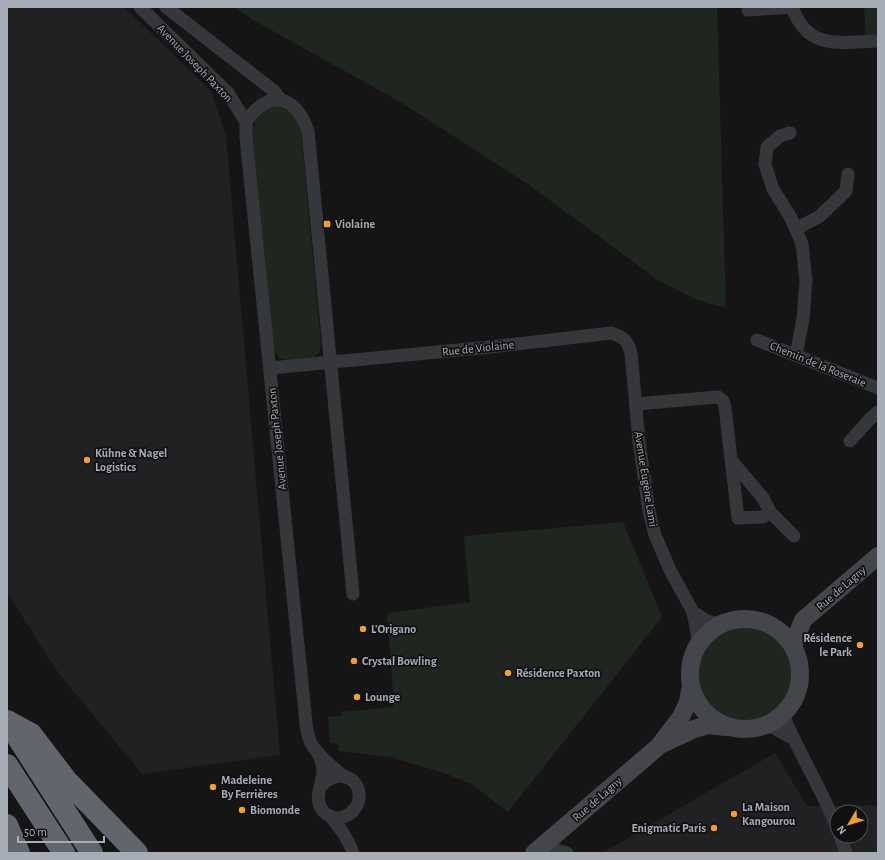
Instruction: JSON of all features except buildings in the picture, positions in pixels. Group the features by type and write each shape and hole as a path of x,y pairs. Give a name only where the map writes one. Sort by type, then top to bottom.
{"highway":[{"path":"7,721 92,853"},
{"path":"7,721 32,734 67,781 137,853"},
{"path":"7,765 64,853"},
{"path":"7,825 18,853"}],"main road":[{"name":"Rue de Lagny","path":"793,646 803,620 878,556"},
{"path":"747,619 762,621 773,626 784,635 793,646 800,664 800,682 795,700 783,715 769,725 756,729 742,730 729,727 716,721 704,712 696,700 691,686 690,672 692,657 699,644 709,633 721,624 734,620 747,619"},
{"name":"Rue de Lagny","path":"773,626 803,620"},
{"name":"Rue de Lagny","path":"538,850 659,746 681,717 688,702 691,686"},
{"name":"Rue de Lagny","path":"659,746 694,729 708,725 729,727"}],"street":[{"name":"Avenue Joseph Paxton","path":"140,7 228,93 246,122 246,138 305,713 309,739 318,752 345,777"},
{"name":"Avenue Joseph Paxton","path":"166,7 274,90 281,100 290,103 298,110 304,119 308,131 353,594"},
{"path":"748,10 792,7 798,21 805,31 818,39 831,42 878,41"},
{"path":"246,122 253,112 263,104 281,100"},
{"path":"790,133 780,136 767,147 765,164 773,189 791,218 802,244 806,281 803,319 796,355"},
{"path":"796,229 820,216 846,191 848,174"},
{"name":"Rue de Violaine","path":"270,368 490,347 611,333 618,334 624,339"},
{"name":"Avenue Eugène Lami","path":"624,339 629,344 631,353 643,474 649,511 655,535 670,570 693,612"},
{"name":"Chemin de la Roseraie","path":"758,340 878,388"},
{"path":"636,404 718,397 723,401 725,407 738,518 763,517 770,512"},
{"path":"850,441 878,412"},
{"path":"731,460 763,498 770,512 794,536"},
{"path":"693,612 707,621 721,624"},
{"path":"693,612 699,644"},
{"path":"783,715 829,810"},
{"path":"769,725 794,739"},
{"name":"Avenue Joseph Paxton","path":"318,752 323,770 322,785"},
{"path":"330,816 337,818 344,817 355,810 359,804 359,791 356,785 345,777 334,776 325,781 318,794 318,799 324,812 330,816 341,829 351,847"},
{"path":"351,847 355,810"},
{"path":"538,850 567,853"}],"shaded area":[{"path":"7,7 124,7 211,91 226,136 280,755 142,774 57,671 7,592"},
{"path":"235,7 717,7 726,308 697,300 658,280 529,185 404,104 253,20"},
{"path":"864,7 878,7 878,38 866,38"},
{"path":"276,106 291,111 301,130 321,345 319,353 314,357 285,360 279,358 274,350 252,135 255,122 264,110"},
{"path":"623,522 662,617 508,812 473,785 447,774 391,757 339,751 338,744 330,743 328,717 342,716 342,712 394,707 387,613 470,602 464,536"},
{"path":"744,626 762,630 771,634 778,640 784,647 788,656 792,674 788,692 784,701 778,708 771,714 762,718 744,722 726,718 717,714 710,708 704,701 700,692 696,674 700,656 704,647 710,640 717,634 726,630"},
{"path":"775,753 807,806 829,806 829,844 869,844 869,805 878,805 878,853 602,853"}],"place":[{"name":"Violaine","path":"327,224"},
{"name":"Kühne & Nagel Logistics","path":"87,460"},
{"name":"L'Origano","path":"363,629"},
{"name":"Résidence le Park","path":"860,645"},
{"name":"Crystal Bowling","path":"354,661"},
{"name":"Résidence Paxton","path":"508,673"},
{"name":"Lounge","path":"357,697"},
{"name":"Madeleine By Ferrières","path":"213,787"},
{"name":"Biomonde","path":"242,810"},
{"name":"La Maison Kangourou","path":"734,814"},
{"name":"Enigmatic Paris","path":"714,828"}]}
